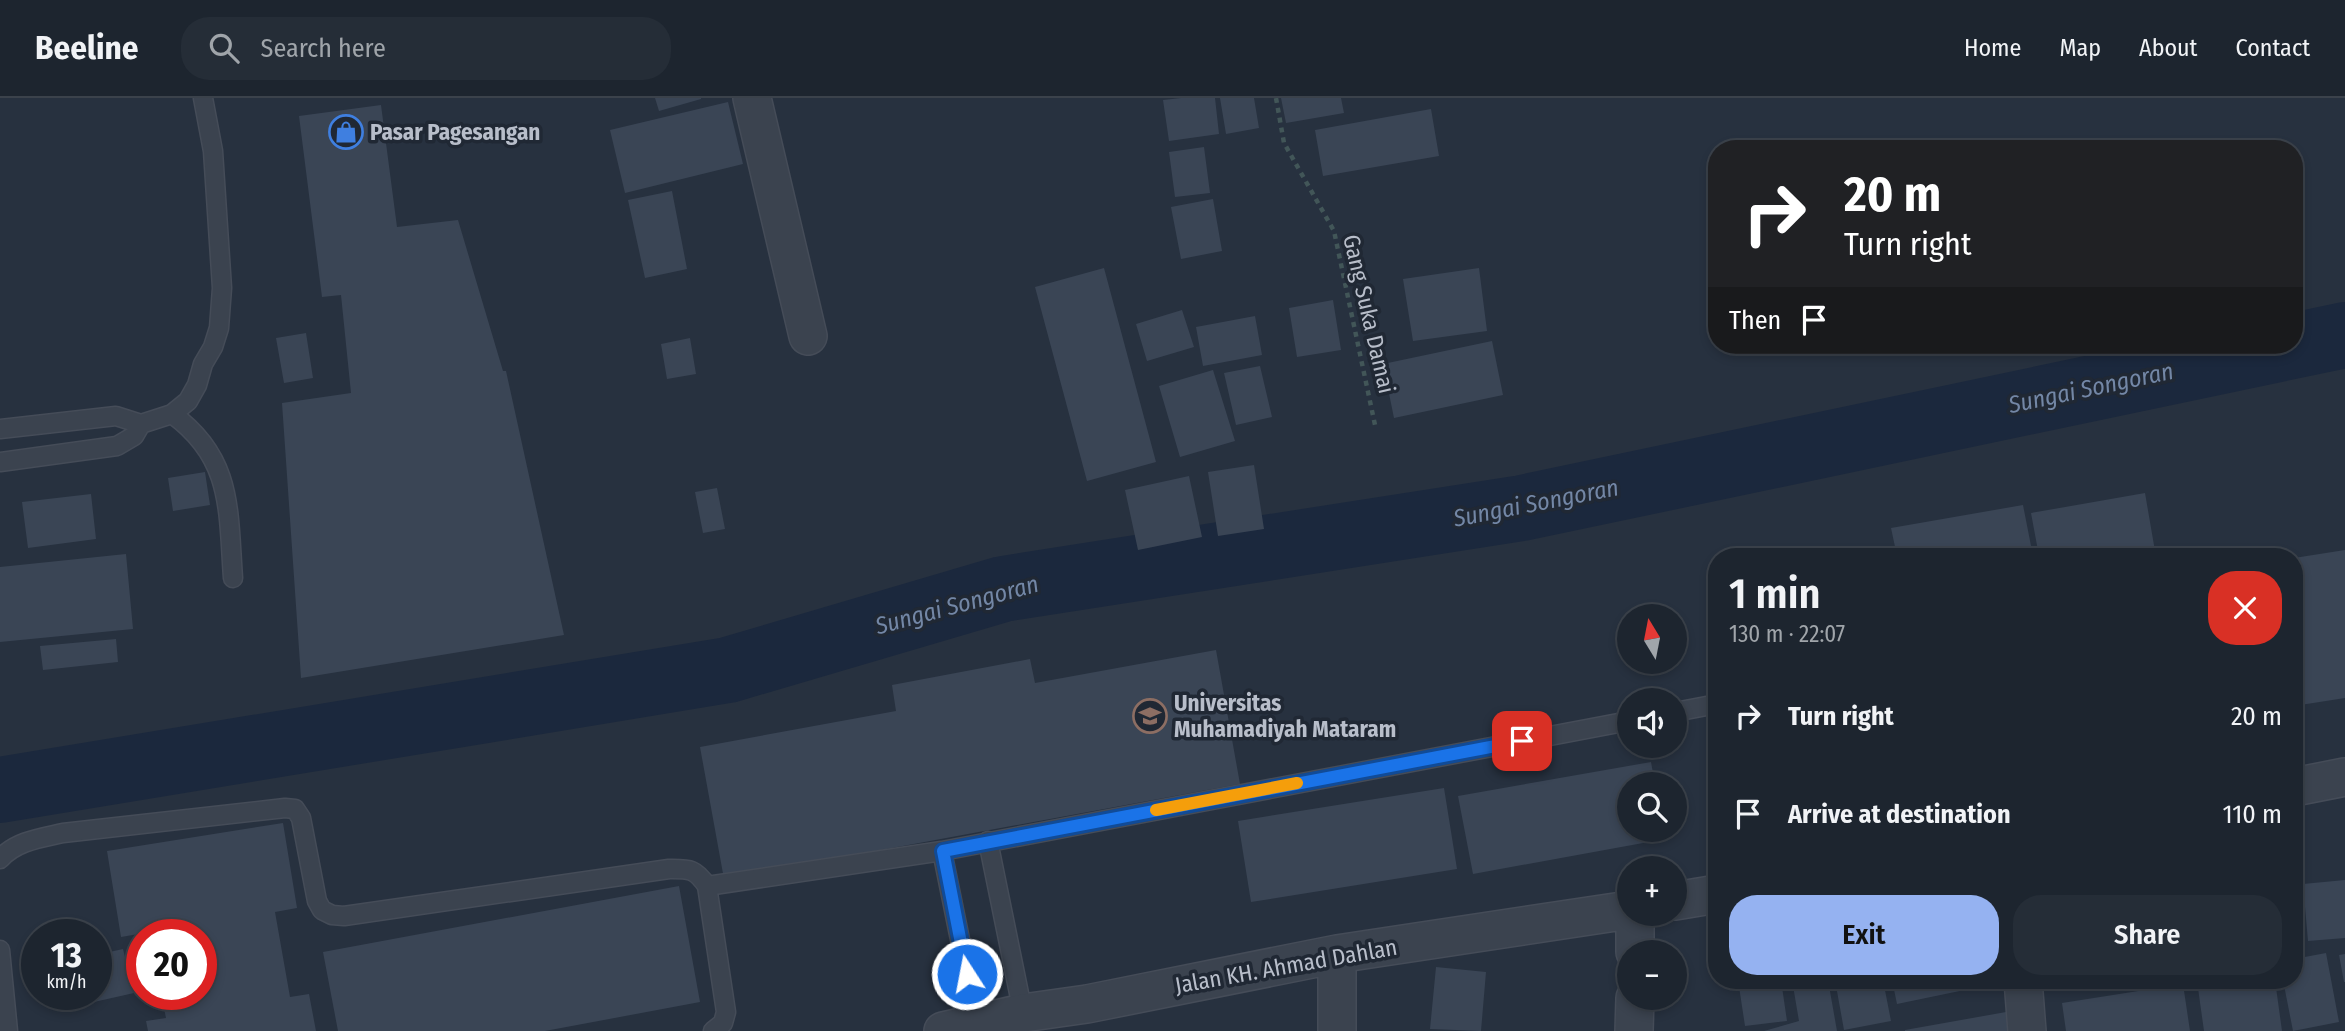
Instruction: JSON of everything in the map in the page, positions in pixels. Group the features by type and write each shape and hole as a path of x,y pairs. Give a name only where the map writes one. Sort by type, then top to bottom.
{"street":[{"path":"751,98 808,336"},
{"path":"2303,785 2345,777"},
{"path":"1687,899 1708,896"},
{"name":"Jalan KH. Ahmad Dahlan","path":"960,1027 1023,1013 1087,1017 1337,954 1617,912"},
{"path":"1337,954 1337,1031"},
{"path":"2024,989 2027,1031"},
{"path":"1634,1031 1635,1010"}],"lane":[{"path":"0,429 116,416 141,424 173,414 188,401 213,347 222,309 213,151 203,98"},
{"path":"173,414 192,428 214,459 223,479 233,578"},
{"path":"0,462 117,446 134,436 141,424"},
{"path":"1687,710 1708,706"},
{"path":"707,886 943,851 1617,723"},
{"path":"0,859 7,851 30,840 63,832 295,808 302,818 317,901 321,911 332,915 344,916 669,869 691,869 700,875 707,886 726,1012 723,1023 713,1031"},
{"path":"988,841 1023,1013"},
{"path":"943,851 960,1027"},
{"path":"0,950 8,1031"}],"path":[{"name":"Gang Suka Damai","path":"1276,98 1284,143 1334,231 1375,425"}],"building":[{"path":"655,98 701,98 701,99 659,111"},
{"path":"1215,98 1219,134 1169,141 1163,100"},
{"path":"1220,98 1254,98 1259,128 1226,134"},
{"path":"1281,98 1341,98 1344,113 1286,123"},
{"path":"728,102 743,164 625,193 610,130"},
{"path":"381,105 397,227 458,220 503,371 506,371 564,635 301,678 282,403 351,393 341,295 322,297 299,116"},
{"path":"1431,109 1439,156 1323,176 1315,130"},
{"path":"1204,147 1210,193 1175,197 1169,152"},
{"path":"672,191 687,269 645,278 628,200"},
{"path":"1213,199 1222,251 1181,259 1171,207"},
{"path":"1104,268 1156,462 1087,481 1035,287"},
{"path":"1479,268 1487,331 1413,341 1403,279"},
{"path":"1333,300 1341,350 1297,357 1289,308"},
{"path":"1182,310 1194,347 1147,361 1136,324"},
{"path":"1255,316 1262,355 1203,366 1196,327"},
{"path":"306,333 313,378 284,383 276,338"},
{"path":"690,338 696,374 667,379 661,344"},
{"path":"1492,341 1503,395 1394,418 1383,364"},
{"path":"1260,366 1272,417 1236,425 1224,373"},
{"path":"1213,370 1235,441 1180,457 1159,386"},
{"path":"1254,465 1264,529 1218,536 1208,472"},
{"path":"205,472 210,505 173,511 168,478"},
{"path":"1189,476 1202,537 1138,550 1125,490"},
{"path":"717,488 725,529 703,533 695,492"},
{"path":"2145,493 2154,548 2038,548 2031,513"},
{"path":"91,494 96,539 28,548 22,502"},
{"path":"2023,505 2031,548 1895,548 1891,528"},
{"path":"2345,550 2345,698 2303,705 2303,557"},
{"path":"126,554 133,629 0,642 0,567"},
{"path":"116,639 118,662 43,670 40,646"},
{"path":"1216,650 1240,784 724,879 700,747 896,711 892,685 1030,659 1035,683"},
{"path":"1651,762 1653,772 1617,772 1617,842 1649,842 1473,874 1458,796"},
{"path":"1444,788 1457,869 1251,902 1238,821"},
{"path":"283,823 297,908 275,912 290,997 309,994 316,1031 148,1031 146,1021 166,1018 164,1010 217,1010 217,919 126,919 126,936 121,937 107,851"},
{"path":"2345,880 2345,938 2308,941 2303,884"},
{"path":"679,886 700,1002 545,1031 338,1031 323,952"},
{"path":"123,949 126,961 126,995 112,998 112,951"},
{"path":"2326,953 2339,1022 2293,1031 2285,989 2303,989 2303,957"},
{"path":"2345,954 2345,982 2344,982 2339,955"},
{"path":"1436,967 1486,972 1481,1031 1430,1029"},
{"path":"1739,989 1782,989 1787,1021 1745,1026"},
{"path":"1794,989 1830,989 1837,1031 1764,1031 1799,1021"},
{"path":"1837,989 1885,989 1891,1021 1844,1030"},
{"path":"1894,989 1969,989 1897,1004"},
{"path":"2151,989 2184,989 2190,1031 2066,1031 2062,1003"},
{"path":"2198,989 2276,989 2282,1031 2204,1031"},
{"path":"2006,1012 2010,1031 1905,1031 1905,1030"}],"waterway":[{"name":"Sungai Songoran","path":"2303,344 2345,335"},
{"name":"Sungai Songoran","path":"0,790 728,670 1003,589 1522,508 2255,354"}],"slow traffic":[{"path":"1156,810 1297,783"}],"place":[{"name":"Pasar Pagesangan","path":"346,132"},
{"name":"Universitas Muhamadiyah Mataram","path":"1150,716"}],"route":[{"path":"967,974 943,851 1522,741"}]}
